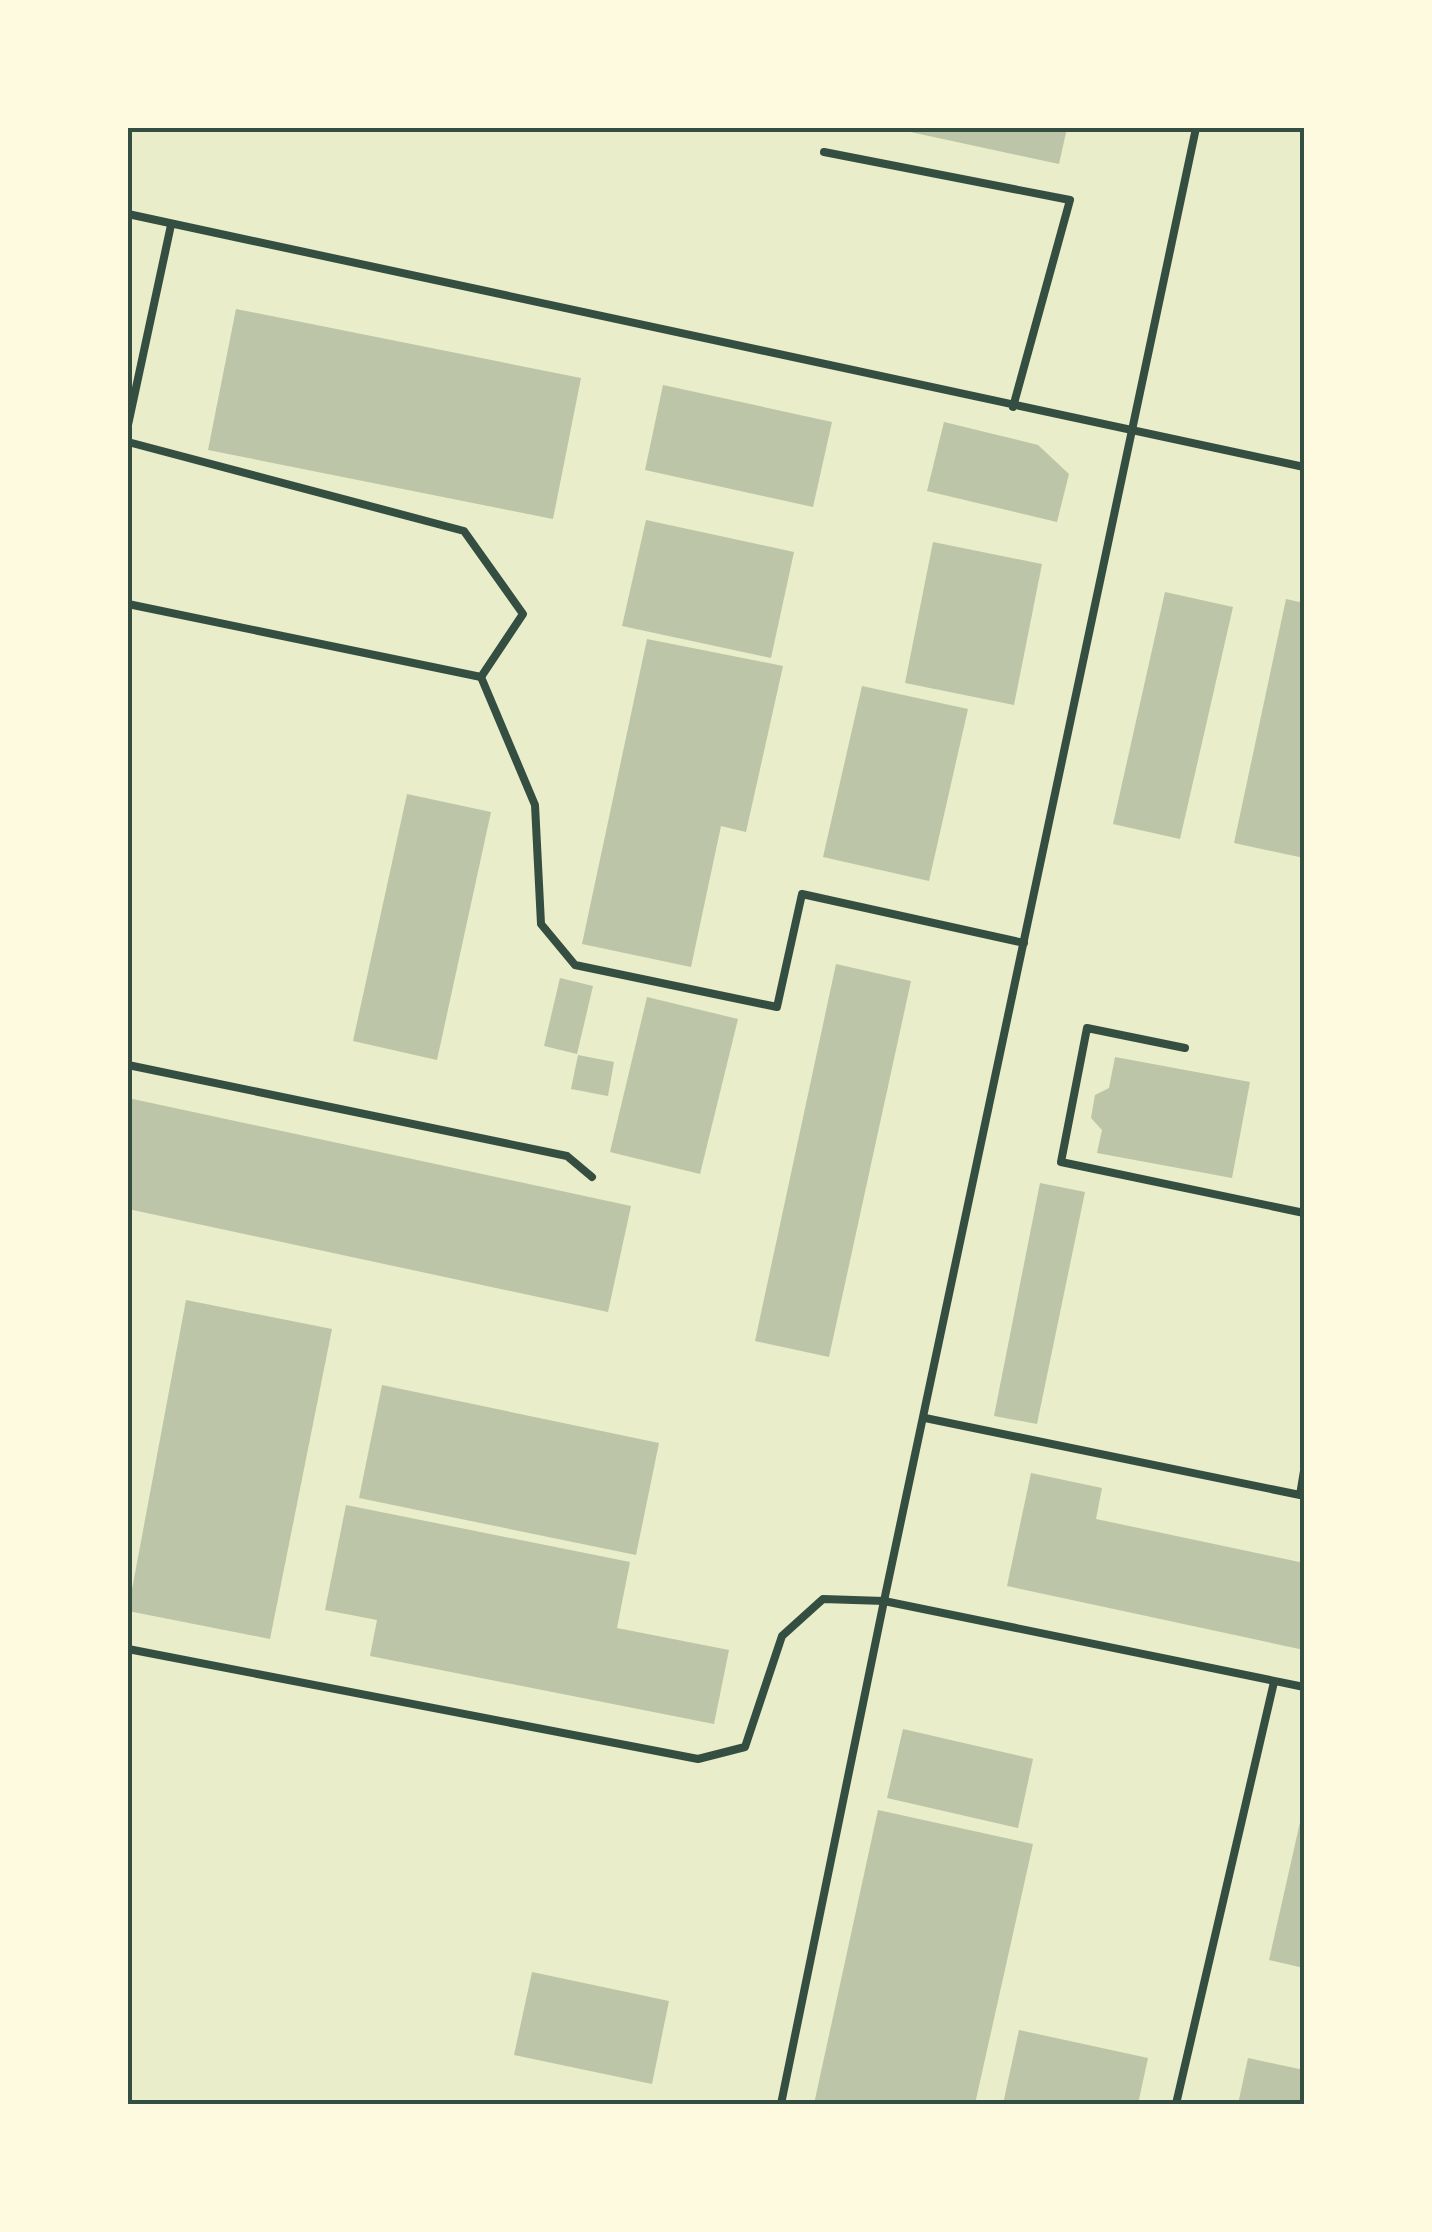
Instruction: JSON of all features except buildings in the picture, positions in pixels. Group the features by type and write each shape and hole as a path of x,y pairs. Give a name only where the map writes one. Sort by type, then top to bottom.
{"lane":[{"path":"781,2104 1196,128"},
{"path":"824,152 1070,200 1013,407"},
{"path":"128,214 1304,468"},
{"path":"128,424 170,225"},
{"path":"128,442 464,532 523,614 481,677"},
{"path":"128,604 481,677"},
{"path":"481,677 535,805 541,924 575,965 777,1007 802,894 1024,943"},
{"path":"1185,1048 1086,1028 1060,1162 1304,1213"},
{"path":"128,1066 567,1156 592,1177"},
{"path":"925,1418 1300,1495 1304,1471"},
{"path":"128,1649 698,1760 745,1747 782,1636 822,1598 884,1601 1304,1687"},
{"path":"1176,2104 1274,1682"}]}
